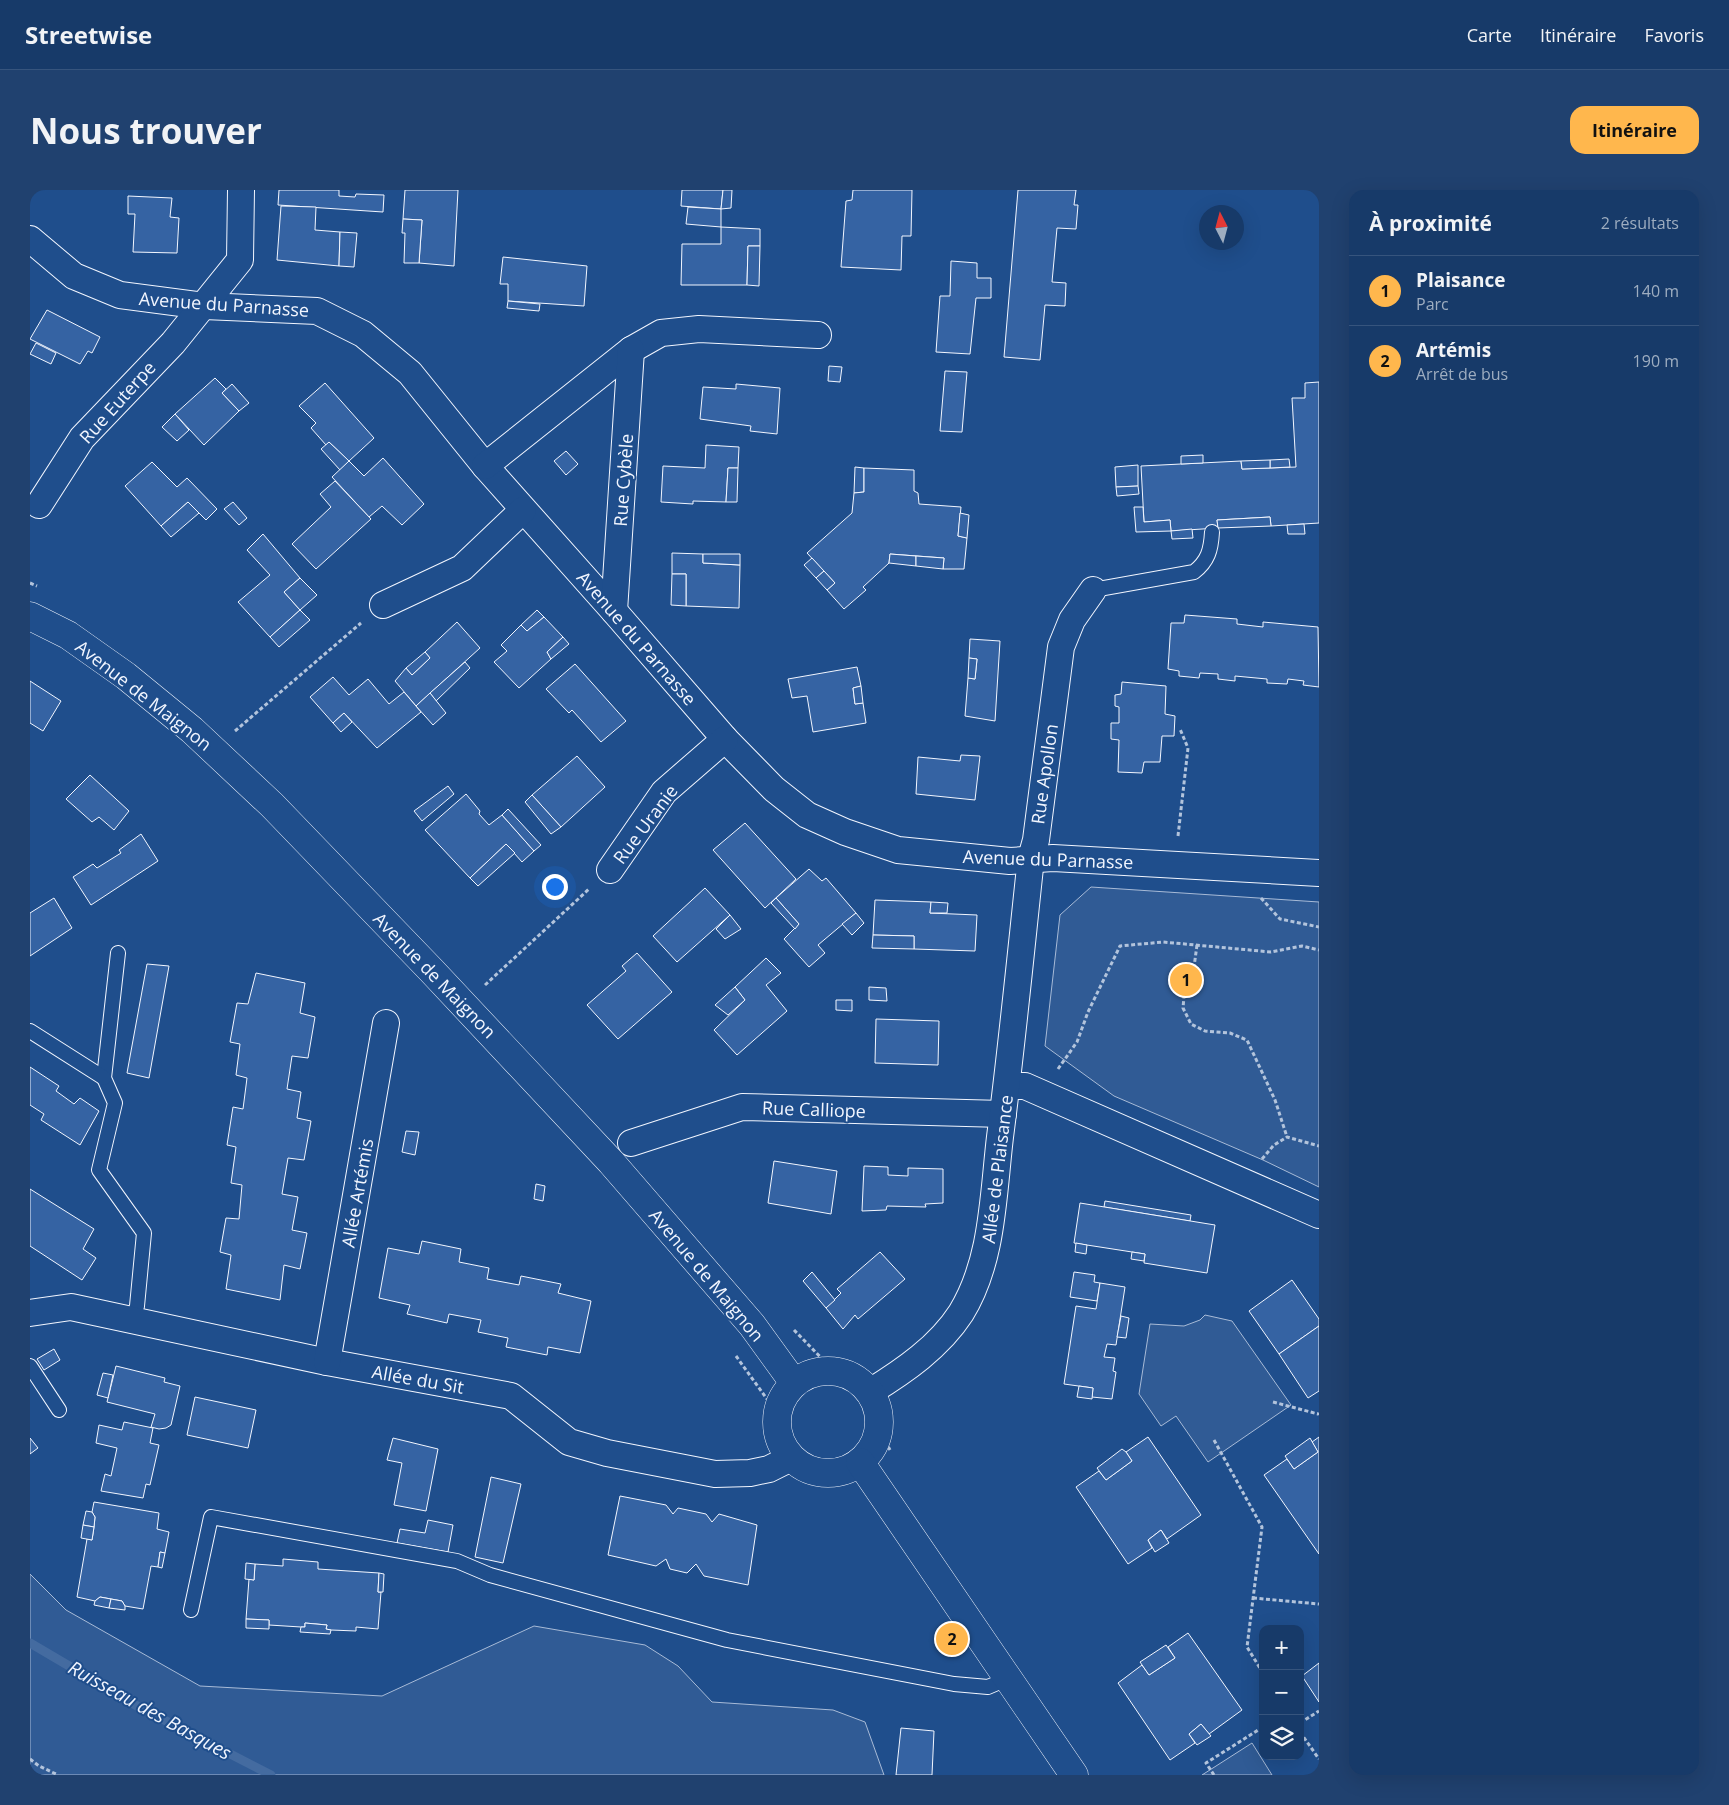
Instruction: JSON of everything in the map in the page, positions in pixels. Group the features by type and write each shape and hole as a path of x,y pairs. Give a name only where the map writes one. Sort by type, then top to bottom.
{"street":[{"name":"Rue Euterpe","path":"39,505 82,438 172,343 240,260 241,190"},
{"name":"Avenue du Parnasse","path":"30,239 74,276 120,295 204,306 317,310 362,334 410,373 484,466 725,738 774,789 807,815 845,832 898,850 1010,861 1031,858 1053,858 1319,873"},
{"path":"484,466 631,350 661,333 699,329 818,335"},
{"name":"Rue Cybèle","path":"614,611 631,350"},
{"path":"383,605 462,568 523,510"},
{"name":"Rue Apollon","path":"1007,1086 1031,858 1036,840 1061,647 1072,620 1093,590"},
{"name":"Avenue de Maignon","path":"30,616 68,635 126,676 192,730 272,805 432,971 611,1162 752,1325 794,1383"},
{"name":"Rue Uranie","path":"610,870 664,792 725,738"},
{"name":"Allée Artémis","path":"326,1362 386,1023"},
{"name":"Allée de Plaisance","path":"870,1392 906,1370 945,1333 960,1313 976,1283 986,1252 1007,1086 1025,1086 1319,1214"},
{"name":"Rue Calliope","path":"632,1142 742,1106 1003,1114"},
{"name":"Allée du Sit","path":"30,1313 71,1307 326,1362 511,1396 569,1442 607,1452 715,1474 750,1473 769,1469 791,1458"},
{"path":"834,1371 855,1378 870,1392 878,1411 879,1430 872,1448 860,1462 838,1473 820,1473 804,1468 791,1458 778,1437 777,1413 783,1397 794,1383 812,1373 834,1371"},
{"path":"860,1462 1074,1775"}],"lane":[{"path":"1093,590 1194,572 1203,565 1210,555 1212,532"},
{"path":"118,953 104,1078 115,1103 100,1170 144,1233 137,1306 133,1320"},
{"path":"30,1031 104,1078"},
{"path":"30,1366 59,1410"},
{"path":"191,1610 211,1517 457,1561 490,1575 727,1640 954,1684 988,1686 1009,1678"}],"path":[{"path":"234,731 383,605"},
{"path":"1177,840 1188,748 1180,729"},
{"path":"483,986 610,870"},
{"path":"1256,892 1280,919 1319,927"},
{"path":"1054,1075 1077,1042 1088,1012 1120,946 1163,942 1271,952 1302,946 1319,950"},
{"path":"1197,945 1194,967 1185,985 1183,1008 1191,1024 1205,1031 1230,1033 1247,1040 1275,1100 1287,1137"},
{"path":"1255,1166 1274,1145 1287,1137 1319,1146"},
{"path":"1273,1402 1319,1413"},
{"path":"1214,1440 1262,1527 1247,1647 1261,1670"},
{"path":"1253,1598 1319,1604"},
{"path":"1304,1720 1319,1711"},
{"path":"1214,1775 1206,1763 1259,1730"},
{"path":"1304,1737 1319,1758"},
{"path":"30,1759 39,1766 58,1775"}],"shaded area":[{"path":"1091,887 1319,902 1319,1187 1263,1160 1114,1096 1045,1046 1060,915"},
{"path":"1205,1315 1232,1321 1291,1405 1208,1462 1176,1416 1161,1426 1139,1394 1150,1324 1184,1326 1200,1320"},
{"path":"30,1574 66,1610 200,1686 382,1696 534,1626 645,1645 678,1666 712,1702 833,1710 865,1722 884,1775 30,1775"},
{"path":"1252,1743 1259,1754 1259,1760 1263,1760 1272,1775 1202,1775"}],"building":[{"path":"279,190 339,190 339,196 355,197 356,194 384,195 383,212 278,205"},
{"path":"405,190 458,190 454,266 419,263 422,220 403,219"},
{"path":"682,190 723,190 721,209 681,206"},
{"path":"723,190 732,190 731,208 721,209"},
{"path":"853,190 912,190 911,236 902,236 901,270 841,267 846,201 852,200"},
{"path":"1018,190 1076,190 1074,205 1078,205 1076,229 1057,228 1052,282 1066,283 1065,306 1045,305 1040,360 1004,357"},
{"path":"128,196 172,198 170,217 179,218 177,253 133,252 135,214 128,214"},
{"path":"281,206 316,207 315,230 340,232 339,266 277,260"},
{"path":"688,207 721,209 721,227 686,224"},
{"path":"403,219 422,220 419,263 404,263 405,233 402,233"},
{"path":"721,227 760,229 760,246 748,246 747,285 681,285 682,244 721,244"},
{"path":"340,232 357,233 354,267 339,266"},
{"path":"748,246 760,246 759,286 747,285"},
{"path":"503,257 587,266 584,306 508,301 508,284 500,284"},
{"path":"951,261 977,263 977,278 991,278 991,298 976,298 970,354 936,352 940,296 950,296"},
{"path":"508,301 540,304 539,311 507,308"},
{"path":"47,310 100,337 92,353 88,351 80,364 30,339"},
{"path":"36,343 56,353 51,364 30,354"},
{"path":"829,366 842,367 840,382 828,381"},
{"path":"945,371 967,372 962,432 940,431"},
{"path":"215,378 226,389 222,393 239,411 204,445 175,414"},
{"path":"1319,382 1319,523 1271,526 1270,517 1217,520 1218,528 1171,531 1170,520 1144,522 1141,466 1241,461 1242,469 1296,467 1292,398 1305,398 1305,383"},
{"path":"325,383 374,438 349,461 329,442 326,445 311,428 316,423 299,406"},
{"path":"232,384 249,403 239,411 222,393"},
{"path":"736,384 780,388 777,434 750,431 751,426 700,419 703,387 736,389"},
{"path":"175,414 189,430 177,441 162,427"},
{"path":"329,442 349,461 340,470 321,449"},
{"path":"706,445 739,447 738,468 728,468 726,502 693,501 693,504 661,502 663,466 705,468"},
{"path":"566,451 578,464 566,475 554,461"},
{"path":"1203,455 1203,463 1181,464 1181,456"},
{"path":"383,458 424,504 402,525 382,506 369,517 332,477 349,461 364,476"},
{"path":"1289,459 1290,467 1270,468 1270,460"},
{"path":"1270,460 1270,468 1242,469 1241,461"},
{"path":"152,462 177,487 187,478 217,509 206,520 188,502 161,526 125,486"},
{"path":"1138,465 1138,486 1116,487 1115,467"},
{"path":"855,467 864,468 864,492 854,493"},
{"path":"728,468 738,468 737,502 726,502"},
{"path":"864,468 914,470 914,491 918,493 919,504 961,507 958,536 967,538 964,569 943,569 944,558 890,554 889,563 863,587 866,590 844,609 827,590 835,583 807,553 852,513 854,493 864,492"},
{"path":"335,481 371,519 316,569 292,544 331,507 320,494"},
{"path":"1138,486 1139,494 1117,496 1116,487"},
{"path":"188,502 199,513 171,537 161,526"},
{"path":"233,502 247,518 239,525 224,509"},
{"path":"1134,507 1143,507 1144,522 1170,520 1171,531 1136,532"},
{"path":"960,513 969,515 967,538 958,536"},
{"path":"1270,517 1271,526 1218,528 1217,520"},
{"path":"1304,524 1305,534 1288,534 1287,525"},
{"path":"1192,529 1193,538 1172,539 1171,531"},
{"path":"263,534 300,578 284,592 300,610 270,637 238,602 270,575 247,550"},
{"path":"672,553 703,554 703,563 740,565 739,608 686,606 686,574 672,574"},
{"path":"703,554 740,554 740,565 703,563"},
{"path":"890,554 916,556 916,566 889,563"},
{"path":"916,556 944,558 943,569 916,566"},
{"path":"812,558 824,571 816,578 804,565"},
{"path":"824,571 835,583 827,590 816,578"},
{"path":"672,574 686,574 686,606 671,605"},
{"path":"300,578 317,595 300,610 284,592"},
{"path":"300,610 310,620 279,647 270,637"},
{"path":"537,610 544,617 527,631 521,625"},
{"path":"1185,615 1237,619 1237,624 1263,627 1263,622 1318,627 1319,687 1303,685 1304,681 1288,679 1287,684 1267,683 1267,679 1235,676 1235,681 1218,679 1218,674 1200,673 1199,678 1179,676 1179,671 1168,669 1171,623 1184,623"},
{"path":"544,617 563,637 547,652 551,659 519,688 494,662 507,651 501,645 521,625 527,631"},
{"path":"457,622 480,648 416,706 395,681 406,668 412,675 430,658 425,652"},
{"path":"563,637 569,644 551,659 547,652"},
{"path":"970,639 1000,641 995,721 965,716 968,678 975,679 977,659 969,658"},
{"path":"425,652 430,658 412,675 406,668"},
{"path":"969,658 977,659 975,679 968,678"},
{"path":"465,662 470,668 436,701 430,693"},
{"path":"575,664 626,721 601,742 572,710 569,713 546,689"},
{"path":"857,667 861,686 853,688 855,704 863,703 866,723 813,732 807,696 792,698 788,679"},
{"path":"333,677 349,695 368,679 389,704 404,692 421,712 377,748 344,713 333,723 310,697"},
{"path":"30,681 61,701 43,731 30,723"},
{"path":"1122,682 1166,686 1165,714 1175,716 1174,736 1162,736 1160,762 1144,762 1142,773 1118,772 1119,740 1111,739 1111,723 1119,723 1119,707 1115,706 1115,695 1121,694"},
{"path":"861,686 863,703 855,704 853,688"},
{"path":"430,693 446,713 433,725 416,706"},
{"path":"344,713 352,722 341,732 333,723"},
{"path":"961,755 980,756 975,800 916,794 918,757 960,761"},
{"path":"577,756 605,787 561,827 532,795"},
{"path":"90,775 129,811 114,830 99,817 92,822 66,799"},
{"path":"448,786 454,794 422,821 414,811"},
{"path":"466,794 489,825 502,815 534,851 522,862 506,844 470,878 425,830"},
{"path":"532,795 561,827 551,834 525,802"},
{"path":"508,809 541,845 534,851 502,815"},
{"path":"745,823 796,879 765,908 713,850"},
{"path":"141,834 158,861 91,905 73,877 93,864 97,868 121,853 119,850"},
{"path":"506,844 515,853 478,886 470,878"},
{"path":"809,869 822,881 826,878 856,913 818,945 825,953 809,967 784,939 799,924 776,898"},
{"path":"705,888 730,915 677,962 653,936"},
{"path":"54,898 72,928 30,956 30,913"},
{"path":"776,898 799,924 795,929 771,903"},
{"path":"875,900 931,902 930,913 977,915 975,951 914,949 914,936 873,935"},
{"path":"931,902 948,903 947,913 930,913"},
{"path":"856,913 864,923 852,935 842,924"},
{"path":"730,915 741,929 725,939 716,929"},
{"path":"873,935 914,936 914,949 872,948"},
{"path":"637,953 672,992 618,1039 587,1005 626,971 622,966"},
{"path":"766,958 781,973 766,985 787,1011 737,1055 714,1030 745,1000 735,987"},
{"path":"147,964 169,966 149,1078 127,1073"},
{"path":"256,973 305,983 300,1013 315,1017 308,1058 292,1056 287,1089 301,1092 297,1118 311,1121 304,1160 288,1158 282,1194 298,1197 292,1230 307,1233 300,1269 284,1265 280,1300 226,1289 231,1255 220,1252 226,1218 239,1219 242,1185 231,1183 236,1147 227,1145 233,1107 243,1109 247,1078 236,1075 240,1044 230,1042 237,1003 248,1004"},
{"path":"735,987 745,1000 728,1015 715,1005"},
{"path":"869,987 886,988 887,1001 869,1000"},
{"path":"836,1000 852,1000 852,1011 836,1010"},
{"path":"876,1019 939,1021 938,1065 875,1063"},
{"path":"30,1067 59,1086 56,1091 74,1104 80,1098 99,1111 80,1145 41,1120 44,1114 30,1105"},
{"path":"406,1131 419,1132 415,1155 402,1152"},
{"path":"774,1161 837,1171 831,1214 768,1203"},
{"path":"864,1166 888,1167 888,1175 908,1176 908,1168 943,1169 943,1203 925,1204 926,1207 887,1206 886,1210 862,1211"},
{"path":"536,1184 545,1186 543,1201 534,1199"},
{"path":"30,1189 94,1229 83,1249 96,1258 82,1280 30,1246"},
{"path":"1105,1201 1191,1215 1190,1221 1104,1207"},
{"path":"1080,1203 1215,1225 1207,1273 1144,1263 1145,1254 1074,1243"},
{"path":"422,1241 461,1249 459,1262 489,1268 487,1279 519,1285 521,1276 561,1284 558,1293 591,1301 580,1353 548,1347 547,1355 506,1347 508,1338 478,1332 481,1320 449,1314 447,1323 407,1314 410,1305 379,1298 388,1248 419,1254"},
{"path":"1076,1243 1087,1245 1086,1254 1075,1252"},
{"path":"880,1252 905,1279 858,1319 855,1315 843,1329 826,1308 841,1293 837,1289"},
{"path":"1132,1252 1145,1254 1144,1261 1131,1259"},
{"path":"812,1272 835,1300 826,1308 803,1281"},
{"path":"1074,1272 1095,1275 1094,1282 1100,1283 1097,1301 1070,1297"},
{"path":"1292,1280 1319,1319 1319,1326 1279,1354 1249,1311"},
{"path":"1100,1283 1125,1287 1116,1345 1107,1344 1104,1357 1115,1358 1113,1371 1116,1372 1112,1399 1092,1397 1093,1388 1064,1384 1076,1306 1096,1309"},
{"path":"1121,1316 1129,1318 1126,1338 1117,1337"},
{"path":"1319,1326 1319,1391 1308,1398 1279,1354"},
{"path":"54,1349 60,1360 44,1370 37,1359"},
{"path":"116,1366 165,1378 164,1382 180,1386 171,1425 159,1429 151,1427 155,1414 107,1402"},
{"path":"103,1373 113,1375 108,1398 97,1395"},
{"path":"1079,1386 1093,1388 1092,1399 1077,1397"},
{"path":"195,1397 256,1410 248,1448 187,1435"},
{"path":"124,1422 153,1428 150,1443 159,1445 150,1485 146,1484 143,1498 101,1491 105,1474 111,1476 117,1448 96,1443 99,1425 122,1430"},
{"path":"1148,1437 1201,1515 1167,1539 1161,1530 1148,1540 1152,1548 1128,1564 1076,1487 1099,1471 1106,1480 1132,1461 1126,1452"},
{"path":"1319,1437 1319,1554 1264,1475 1287,1459 1294,1469 1318,1452 1312,1442"},
{"path":"30,1438 38,1448 30,1454"},
{"path":"393,1438 438,1449 426,1511 394,1505 402,1463 387,1460"},
{"path":"1310,1438 1318,1452 1294,1469 1285,1456"},
{"path":"1122,1449 1132,1461 1106,1480 1097,1468"},
{"path":"491,1477 521,1484 503,1563 475,1557"},
{"path":"620,1496 666,1505 673,1514 678,1508 706,1514 712,1522 719,1514 757,1525 748,1585 704,1576 696,1564 687,1573 670,1569 666,1559 656,1566 608,1555"},
{"path":"94,1502 159,1513 157,1529 169,1532 165,1553 160,1552 158,1567 151,1566 143,1609 125,1606 122,1601 100,1597 95,1601 77,1597 87,1539 92,1540 95,1517 92,1512"},
{"path":"86,1511 92,1512 95,1517 94,1527 83,1525"},
{"path":"428,1520 453,1525 448,1552 397,1543 400,1529 425,1533"},
{"path":"83,1525 94,1527 92,1540 81,1538"},
{"path":"1161,1530 1169,1543 1155,1552 1148,1540"},
{"path":"160,1552 165,1553 162,1568 158,1567"},
{"path":"283,1559 318,1562 318,1569 379,1573 378,1592 381,1592 378,1629 356,1627 356,1631 331,1630 326,1629 327,1625 305,1623 305,1627 301,1627 269,1625 269,1620 246,1619 249,1579 254,1580 255,1564 283,1566"},
{"path":"246,1563 255,1564 254,1580 245,1579"},
{"path":"379,1573 384,1574 383,1592 378,1592"},
{"path":"100,1597 111,1599 109,1608 94,1605 95,1601"},
{"path":"111,1599 122,1601 125,1610 109,1608"},
{"path":"246,1619 269,1620 269,1629 246,1628"},
{"path":"305,1623 327,1625 326,1629 331,1630 330,1634 300,1632 301,1627 305,1627"},
{"path":"1188,1633 1242,1710 1209,1734 1201,1724 1189,1734 1195,1743 1170,1760 1118,1683 1142,1665 1149,1675 1175,1658 1168,1647"},
{"path":"1166,1645 1175,1658 1149,1675 1140,1662"},
{"path":"1319,1663 1319,1702 1304,1679 1304,1674"},
{"path":"1201,1724 1211,1736 1197,1745 1189,1734"},
{"path":"901,1728 934,1731 932,1775 896,1775"}],"waterway":[{"name":"Ruisseau des Basques","path":"30,1643 137,1706 271,1775"}],"place":[{"name":"Plaisance","path":"1186,980"},
{"name":"Artémis","path":"952,1639"}]}
